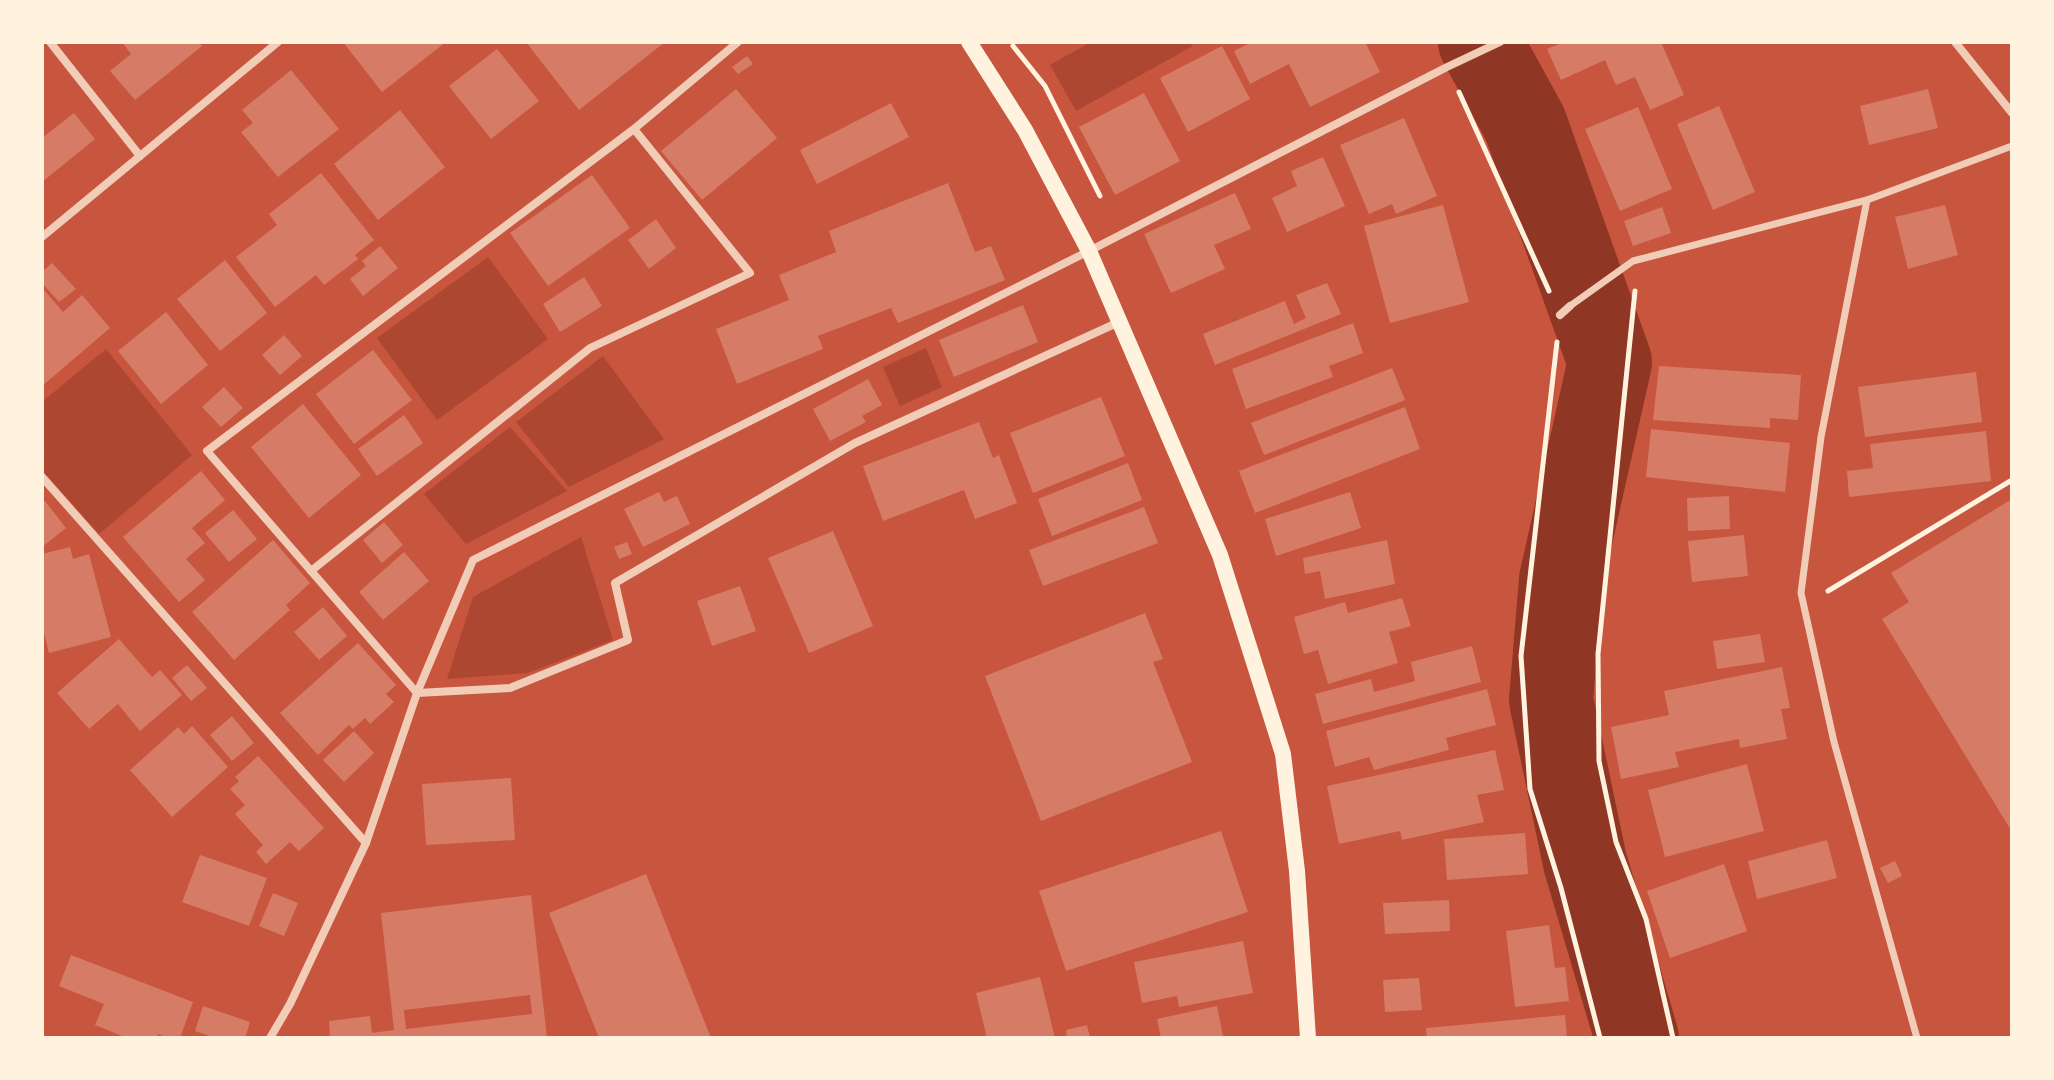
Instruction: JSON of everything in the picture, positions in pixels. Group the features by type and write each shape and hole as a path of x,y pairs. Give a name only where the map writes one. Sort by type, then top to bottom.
{"main road":[{"path":"969,42 1025,130 1089,251 1220,555 1283,754 1297,871 1308,1038"}],"street":[{"path":"50,42 140,156"},
{"path":"42,237 278,42"},
{"path":"417,693 207,451 634,129 738,42"},
{"path":"270,1038 290,1004 366,843 417,693 473,560 1500,42"},
{"path":"1955,42 2012,113"},
{"path":"311,571 590,348 750,273 634,129"},
{"path":"1560,315 1633,261 1867,200 2012,146"},
{"path":"1867,200 1821,437 1801,593 1834,742 1917,1038"},
{"path":"417,693 510,688 628,640 615,583 855,443 1120,322"},
{"path":"42,477 366,843"}],"path":[{"path":"1447,67 1560,315 1521,656 1530,789 1561,888 1600,1038"},
{"path":"1635,289 1598,654 1599,761 1616,842 1646,919 1673,1038"},
{"path":"1804,606 2012,480"}],"shaded area":[{"path":"1091,42 1190,42 1193,46 1076,111 1050,65"},
{"path":"488,257 548,339 437,420 377,338"},
{"path":"926,348 942,387 900,406 883,367"},
{"path":"106,349 192,455 99,534 42,470 45,452 42,448 42,402"},
{"path":"603,356 664,439 569,487 516,422"},
{"path":"510,427 567,491 466,544 424,494"},
{"path":"581,537 613,640 528,673 447,679 473,597"}],"building":[{"path":"122,42 199,42 202,46 135,100 110,71 131,54"},
{"path":"343,42 446,42 382,92"},
{"path":"526,42 665,42 579,110"},
{"path":"1252,42 1365,42 1380,72 1310,107 1289,64 1250,84 1234,51"},
{"path":"1564,42 1661,42 1684,95 1650,110 1635,77 1616,85 1605,60 1561,80 1547,49"},
{"path":"1222,46 1250,99 1188,132 1160,78"},
{"path":"497,49 539,101 491,139 449,86"},
{"path":"747,56 753,64 738,74 732,67"},
{"path":"291,70 339,129 278,177 241,132 253,123 242,110"},
{"path":"736,89 777,138 702,200 661,151"},
{"path":"1928,89 1938,128 1869,145 1860,106"},
{"path":"1144,93 1180,161 1115,195 1079,127"},
{"path":"891,103 909,137 817,184 800,150"},
{"path":"1719,106 1755,192 1713,210 1677,124"},
{"path":"1638,107 1672,189 1620,211 1585,129"},
{"path":"400,110 445,167 378,220 334,164"},
{"path":"74,113 95,139 42,182 42,138"},
{"path":"1404,118 1437,196 1396,214 1392,204 1369,214 1340,145"},
{"path":"1323,157 1345,206 1287,232 1272,198 1297,186 1291,171"},
{"path":"321,173 374,240 355,255 358,259 324,285 316,275 275,307 236,257 277,225 269,214"},
{"path":"592,175 630,228 548,286 510,233"},
{"path":"948,183 975,252 991,246 1005,280 898,323 891,308 818,336 823,349 737,384 716,329 789,300 779,275 836,252 829,231"},
{"path":"1235,193 1251,229 1214,245 1225,269 1171,293 1144,234"},
{"path":"1443,205 1469,302 1390,323 1364,226"},
{"path":"1945,205 1958,255 1908,269 1895,217"},
{"path":"1662,207 1671,233 1633,246 1624,221"},
{"path":"656,219 676,248 649,269 628,240"},
{"path":"380,246 398,268 363,296 350,279 366,266 362,261"},
{"path":"225,260 267,313 220,351 177,299"},
{"path":"52,263 76,289 59,302 42,283 42,272"},
{"path":"584,277 602,306 560,332 543,304"},
{"path":"1327,283 1341,314 1215,365 1203,334 1285,301 1294,324 1306,318 1296,295"},
{"path":"45,291 63,312 82,295 110,328 42,386 42,294"},
{"path":"1023,305 1038,342 954,377 939,340"},
{"path":"166,312 208,365 161,404 118,351"},
{"path":"1353,323 1363,353 1329,366 1333,377 1246,409 1232,369"},
{"path":"284,335 302,356 280,375 262,355"},
{"path":"373,350 412,400 354,444 316,394"},
{"path":"1659,366 1801,375 1798,420 1770,418 1770,428 1653,420"},
{"path":"1392,368 1405,400 1264,455 1251,423"},
{"path":"1976,372 1982,422 1865,437 1858,387"},
{"path":"868,379 882,405 862,416 866,422 830,441 813,409"},
{"path":"224,387 243,408 221,427 202,407"},
{"path":"1101,397 1125,456 1033,493 1010,433"},
{"path":"303,404 361,475 309,518 251,447"},
{"path":"1405,407 1420,449 1255,513 1239,471"},
{"path":"404,415 423,443 377,476 358,449"},
{"path":"979,422 993,458 999,455 1017,503 975,519 964,490 883,521 863,466"},
{"path":"1651,429 1790,443 1785,492 1646,477"},
{"path":"1986,431 1991,481 1849,497 1847,471 1873,468 1870,444"},
{"path":"1128,463 1142,500 1052,536 1038,499"},
{"path":"201,471 225,500 192,528 205,543 186,559 205,580 179,602 123,537"},
{"path":"659,492 664,502 677,496 690,524 643,547 624,509"},
{"path":"1350,492 1361,528 1276,556 1265,519"},
{"path":"1729,496 1730,529 1688,531 1687,498"},
{"path":"2012,499 2012,832 1882,619 1909,602 1891,573"},
{"path":"45,501 66,528 42,547 42,503"},
{"path":"1144,507 1158,543 1043,586 1029,550"},
{"path":"233,510 257,539 229,562 205,533"},
{"path":"384,522 403,545 382,563 363,540"},
{"path":"833,531 873,626 809,653 768,558"},
{"path":"1744,535 1748,576 1692,582 1688,541"},
{"path":"273,540 310,583 286,605 290,610 234,660 192,612"},
{"path":"1387,540 1395,584 1325,599 1320,571 1305,574 1303,558"},
{"path":"627,542 632,554 619,559 614,547"},
{"path":"70,547 73,559 89,554 111,637 49,653 42,625 42,554"},
{"path":"404,552 429,581 383,620 359,592"},
{"path":"740,586 756,631 712,646 697,601"},
{"path":"1402,598 1411,626 1389,632 1398,663 1328,684 1318,650 1304,654 1294,617 1345,602 1348,613"},
{"path":"323,607 347,636 319,660 294,632"},
{"path":"1145,613 1163,659 1153,662 1192,762 1041,821 985,676"},
{"path":"1760,634 1765,662 1717,669 1713,641"},
{"path":"119,639 152,677 160,670 182,695 140,731 118,704 89,729 57,693"},
{"path":"358,643 396,685 386,694 394,702 370,724 365,718 353,729 349,725 318,755 280,713"},
{"path":"1472,646 1481,682 1323,724 1315,694 1371,679 1374,692 1415,681 1411,662"},
{"path":"187,665 207,688 191,701 172,678"},
{"path":"1782,667 1790,708 1781,709 1787,739 1740,748 1739,739 1675,752 1679,767 1621,779 1611,727 1669,715 1664,691"},
{"path":"1487,689 1496,725 1446,738 1449,750 1374,770 1369,757 1335,767 1326,731"},
{"path":"232,716 254,743 232,761 210,735"},
{"path":"192,726 228,767 172,817 130,770 178,727 184,734"},
{"path":"354,731 374,753 344,782 323,760"},
{"path":"1495,750 1504,790 1477,795 1484,822 1402,840 1400,831 1339,844 1327,786"},
{"path":"258,756 324,828 299,851 290,842 266,864 256,852 263,845 235,814 245,805 230,789 239,781 235,777"},
{"path":"1747,764 1764,831 1665,857 1648,790"},
{"path":"511,778 515,840 426,845 422,784"},
{"path":"1221,831 1248,912 1066,971 1039,891"},
{"path":"1525,833 1528,874 1447,880 1444,839"},
{"path":"1827,840 1837,878 1757,899 1748,861"},
{"path":"200,855 267,878 249,926 182,902"},
{"path":"1895,861 1902,876 1888,883 1880,868"},
{"path":"1724,864 1747,931 1670,958 1647,891"},
{"path":"646,874 711,1038 599,1038 549,913"},
{"path":"273,893 298,903 284,936 259,926"},
{"path":"531,895 547,1038 330,1038 329,1021 370,1016 372,1033 394,1030 381,913","holes":["530,995 532,1014 406,1029 404,1010"]},
{"path":"1449,900 1450,931 1385,934 1383,903"},
{"path":"1549,925 1555,968 1565,967 1569,1001 1515,1007 1506,931"},
{"path":"1243,941 1253,993 1179,1007 1177,996 1142,1003 1134,962"},
{"path":"71,955 193,1002 180,1038 158,1034 157,1038 127,1038 95,1025 104,1004 59,986"},
{"path":"1040,977 1055,1038 987,1038 976,993"},
{"path":"1419,978 1422,1010 1385,1012 1383,980"},
{"path":"203,1006 250,1022 245,1038 215,1038 195,1031"},
{"path":"1217,1006 1223,1036 1161,1038 1157,1019"},
{"path":"1565,1015 1567,1038 1427,1038 1426,1028"},
{"path":"1087,1025 1090,1038 1067,1038 1066,1030"}],"waterway":[{"path":"1480,42 1525,124 1610,362 1561,580 1551,700 1585,862 1637,1038"}]}
